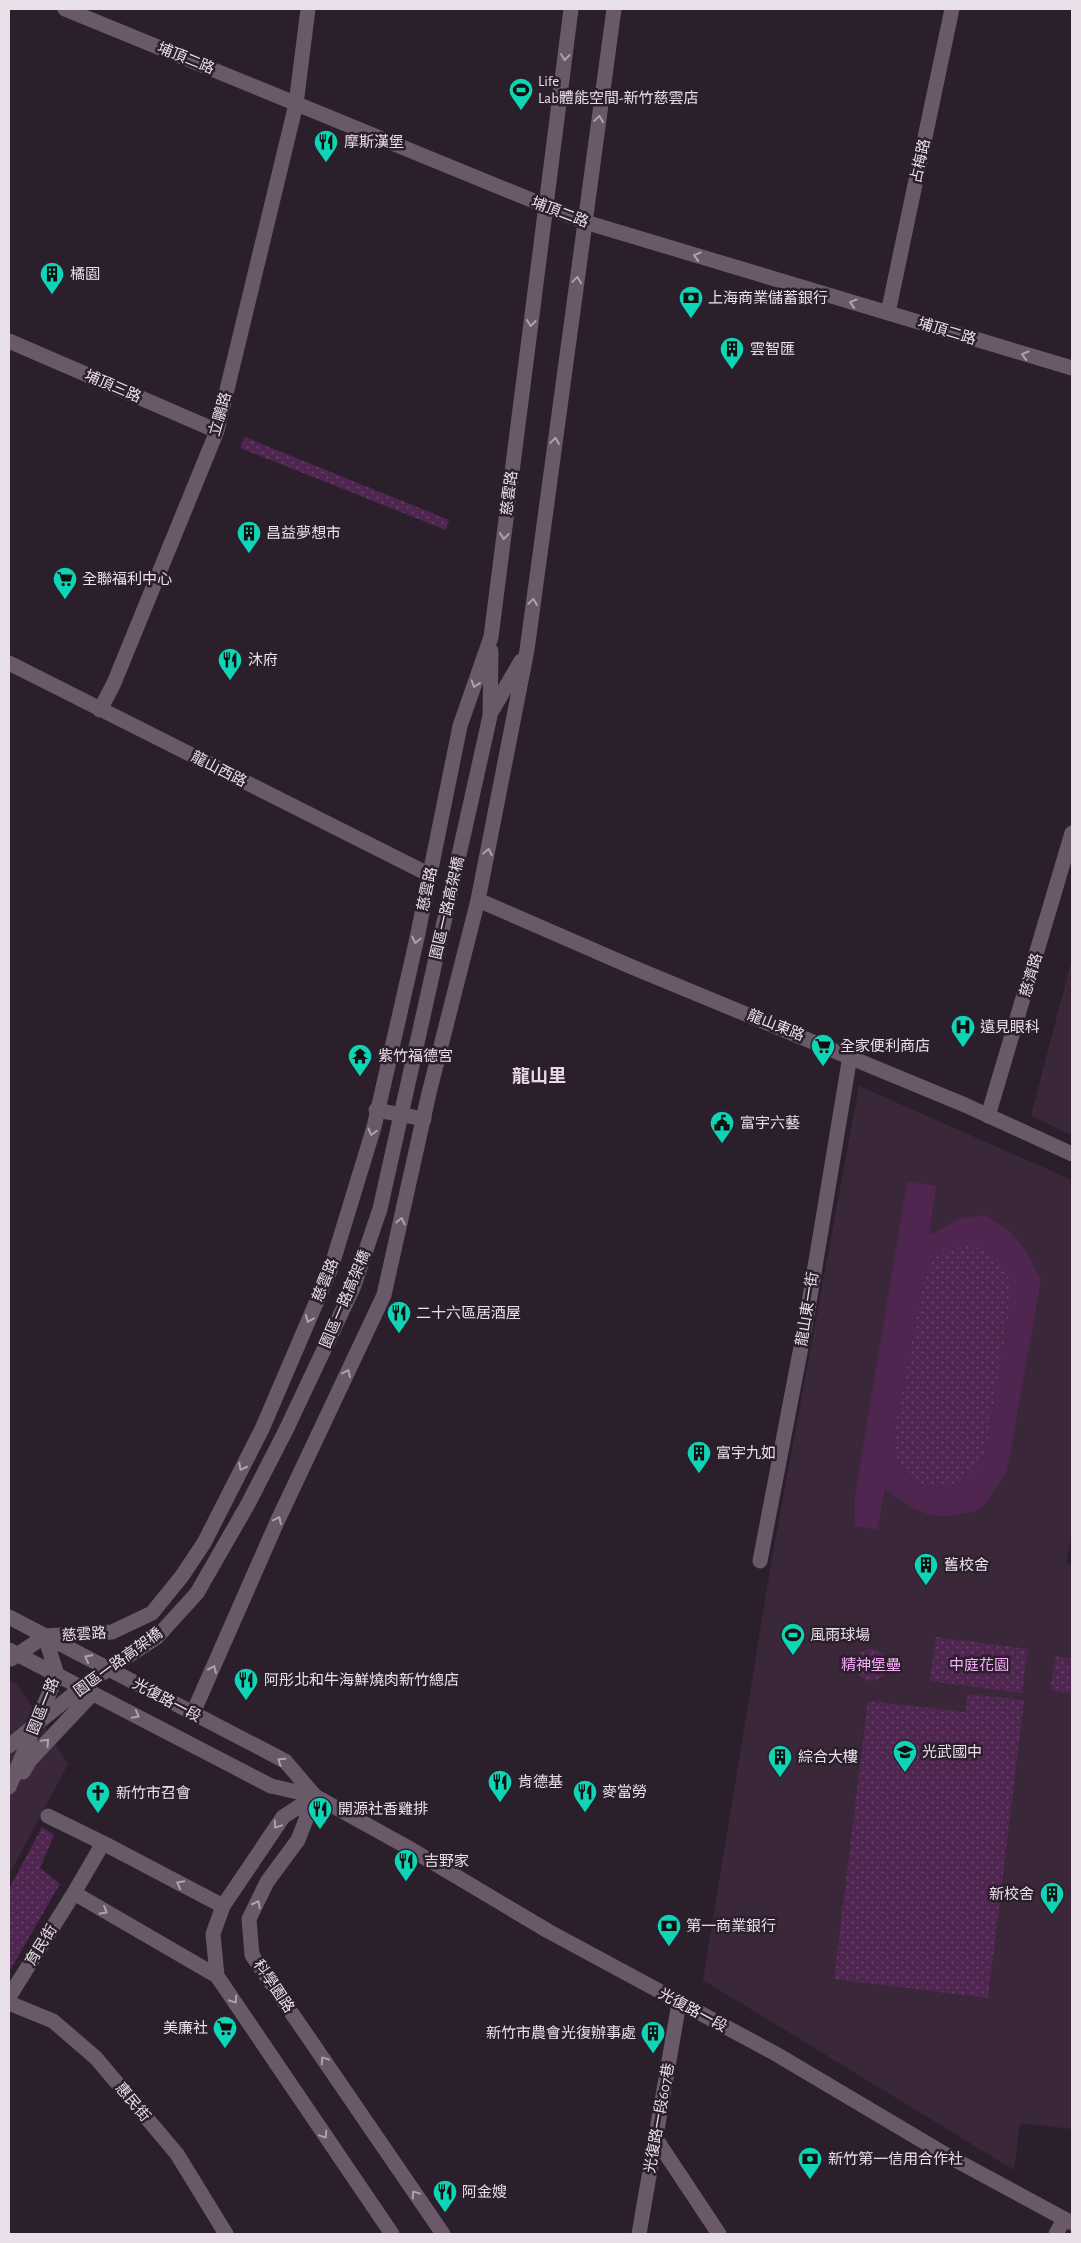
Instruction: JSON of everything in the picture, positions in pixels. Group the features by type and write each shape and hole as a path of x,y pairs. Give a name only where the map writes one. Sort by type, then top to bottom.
{"street":[{"name":"埔頂二路","path":"65,9 585,222 1072,368"},
{"name":"立鵬路","path":"100,710 114,683 217,431 296,104 308,9"},
{"name":"慈雲路","path":"45,1636 112,1632 152,1613 182,1576 204,1543 262,1429 331,1268 374,1127 376,1110 430,875 460,726 491,638 571,9"},
{"path":"193,1713 277,1522 384,1295 429,1093 478,900 527,650 614,9"},
{"name":"占梅路","path":"888,313 952,9"},
{"name":"埔頂三路","path":"9,341 217,431"},
{"path":"490,716 491,638"},
{"path":"490,716 527,650"},
{"name":"龍山西路","path":"9,663 430,875"},
{"name":"園區一路高架橋","path":"9,1746 86,1684 157,1637 197,1593 248,1504 286,1430 353,1288 380,1208 490,716"},
{"name":"慈濟路","path":"988,1116 1072,833"},
{"name":"龍山東路","path":"478,900 632,967 850,1056 1072,1154"},
{"name":"龍山東一街","path":"760,1561 801,1348 850,1056"},
{"path":"376,1110 424,1119"},
{"name":"光復路一段","path":"9,1617 285,1761 315,1796"},
{"path":"12,1655 45,1636"},
{"name":"園區一路","path":"9,1787 57,1675 45,1636"},
{"name":"光復路一段","path":"12,1655 93,1693 271,1786 315,1796 407,1847 548,1931 776,2054 948,2156 1068,2221"},
{"name":"園區一路","path":"9,1796 30,1760 93,1693"},
{"path":"217,1976 213,1934 223,1906 283,1817 315,1796"},
{"name":"科學園路","path":"315,1796 298,1840 268,1882 249,1919 252,1955 443,2234"},
{"path":"48,1816 223,1906"},
{"path":"103,1843 74,1893 217,1976 392,2234"},
{"name":"育民街","path":"9,1997 74,1893"},
{"name":"惠民街","path":"9,2002 53,2022 96,2058 177,2154 226,2234"},
{"name":"光復路一段607巷","path":"639,2234 679,2003"},
{"path":"656,2139 719,2234"},
{"path":"1056,2234 1068,2221"}],"shaded area":[{"path":"1072,958 1072,1135 1031,1116"},
{"name":"光武國中","path":"859,1086 1072,1180 1072,1530 1066,1564 1072,1565 1072,2129 1020,2123 1014,2170 703,1980 772,1558"},
{"path":"9,1680 18,1685 68,1764 9,1875"}],"green space":[{"path":"245,437 449,520 446,530 240,448"},
{"path":"907,1182 936,1186 929,1235 962,1218 984,1215 1008,1230 1025,1249 1041,1280 1007,1470 994,1492 982,1506 974,1511 950,1516 930,1514 911,1507 885,1489 877,1530 855,1526 855,1495","holes":["964,1246 983,1249 996,1257 1005,1270 1013,1288 986,1452 980,1464 971,1474 960,1481 948,1486 923,1485 912,1479 902,1468 897,1458 893,1439 924,1276 935,1258 949,1249"]},
{"path":"964,1246 983,1249 996,1257 1005,1270 1013,1288 986,1452 980,1464 971,1474 948,1486 936,1487 923,1485 912,1479 902,1468 897,1458 893,1439 924,1276 931,1263 939,1255 949,1249"},
{"name":"中庭花園","path":"936,1637 1028,1649 1022,1693 930,1681"},
{"name":"精神堡壘","path":"871,1649 877,1650 882,1654 886,1659 886,1671 882,1676 877,1680 871,1681 865,1680 860,1676 856,1671 855,1665 856,1659 860,1654 865,1650"},
{"path":"1056,1656 1072,1659 1072,1694 1050,1690"},
{"path":"968,1694 1024,1700 988,1998 834,1979 868,1701 965,1712"},
{"path":"42,1827 54,1835 40,1868 60,1884 9,1972 9,1889"}],"place":[{"name":"Life Lab體能空間-新竹慈雲店","path":"521,111"},
{"name":"摩斯漢堡","path":"326,163"},
{"name":"橘園","path":"52,295"},
{"name":"上海商業儲蓄銀行","path":"691,319"},
{"name":"雲智匯","path":"732,370"},
{"name":"昌益夢想市","path":"249,554"},
{"name":"全聯福利中心","path":"65,600"},
{"name":"沐府","path":"230,681"},
{"name":"遠見眼科","path":"963,1048"},
{"name":"全家便利商店","path":"823,1067"},
{"name":"紫竹福德宮","path":"360,1077"},
{"name":"富宇六藝","path":"722,1144"},
{"name":"二十六區居酒屋","path":"399,1334"},
{"name":"富宇九如","path":"699,1474"},
{"name":"舊校舍","path":"926,1586"},
{"name":"風雨球場","path":"793,1656"},
{"name":"阿彤北和牛海鮮燒肉新竹總店","path":"246,1701"},
{"name":"光武國中","path":"905,1773"},
{"name":"綜合大樓","path":"780,1778"},
{"name":"肯德基","path":"500,1803"},
{"name":"麥當勞","path":"585,1813"},
{"name":"新竹市召會","path":"98,1814"},
{"name":"開源社香雞排","path":"320,1830"},
{"name":"吉野家","path":"406,1882"},
{"name":"新校舍","path":"1052,1915"},
{"name":"第一商業銀行","path":"669,1947"},
{"name":"美廉社","path":"225,2049"},
{"name":"新竹市農會光復辦事處","path":"653,2054"},
{"name":"新竹第一信用合作社","path":"810,2180"},
{"name":"阿金嫂","path":"445,2213"}],"district":[{"name":"龍山里","path":"539,1076"}]}
